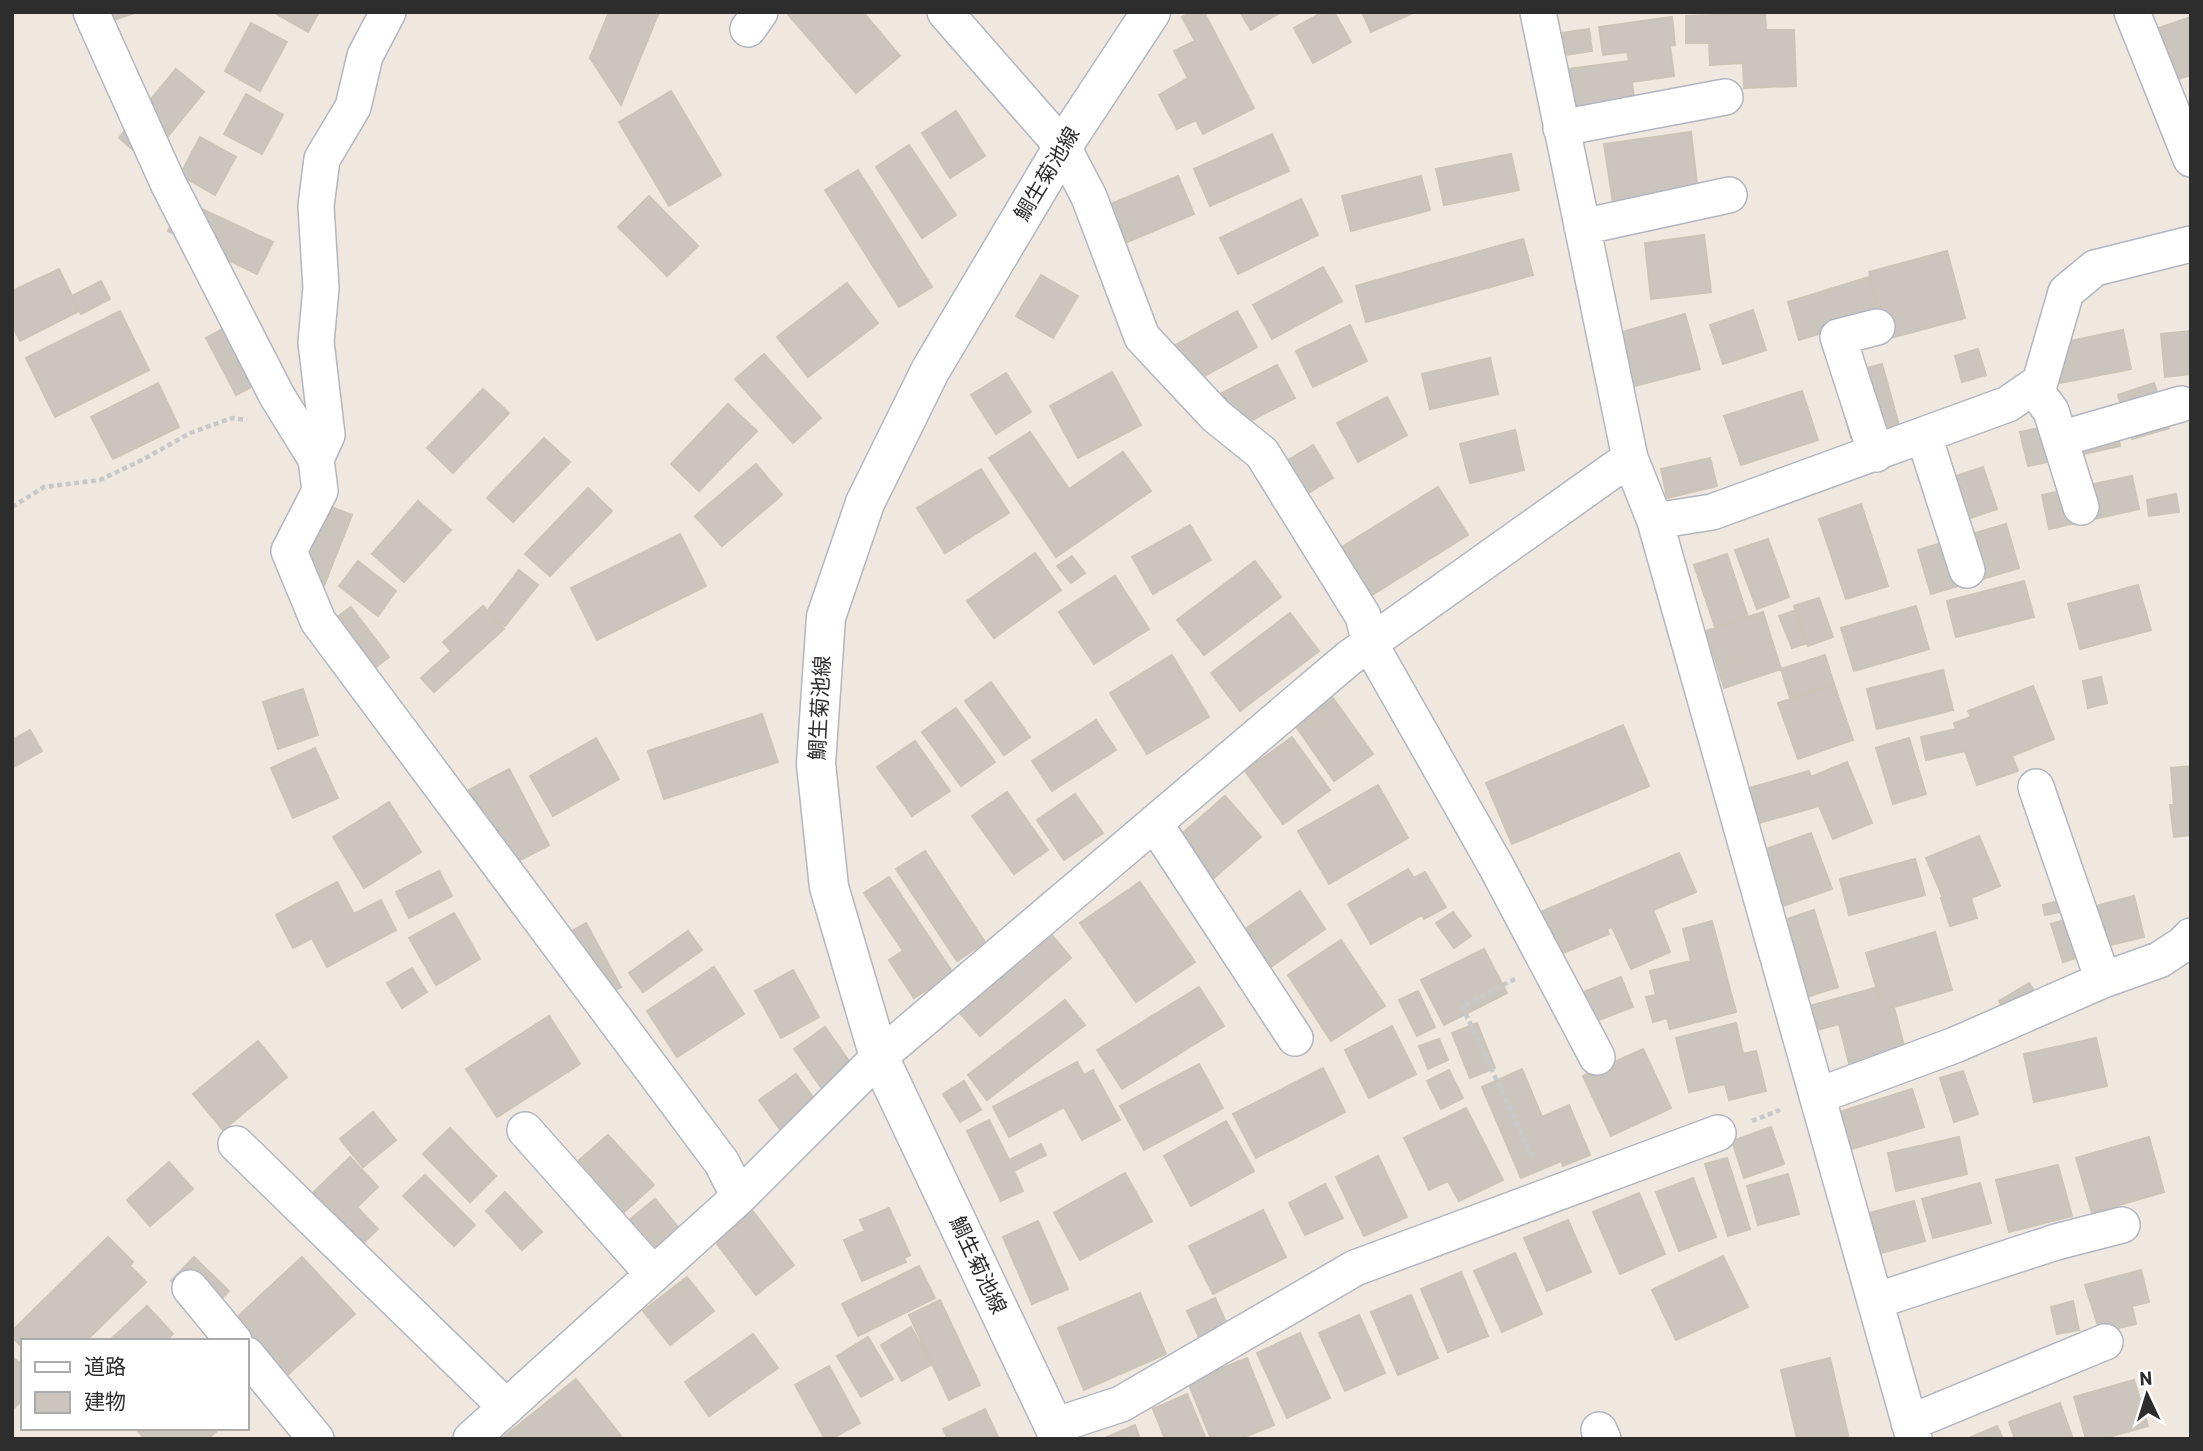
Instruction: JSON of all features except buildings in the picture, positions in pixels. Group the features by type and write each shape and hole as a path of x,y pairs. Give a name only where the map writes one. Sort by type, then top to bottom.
{"main road":[{"name":"鯛生菊池線","path":"1057,1432 879,1058 829,887 816,764 826,617 865,503 930,371 1063,146 1151,12"}],"street":[{"path":"91,12 168,183 277,396 316,459 320,491 289,551 317,621 722,1163 739,1197"},
{"path":"316,459 327,435 316,342 321,288 316,206 322,159 353,107 365,56 388,12"},
{"path":"946,12 1063,146 1089,197 1142,337 1216,416 1262,453 1363,616 1370,645 1496,866 1597,1057"},
{"path":"1538,12 1630,458 1655,521 1911,1431 2105,1342"},
{"path":"2132,12 2191,159"},
{"path":"1561,128 1726,97"},
{"path":"1582,227 1729,195"},
{"path":"1655,521 1712,512 2008,404 2040,382 2066,292 2095,268 2191,243"},
{"path":"1876,454 1838,337 1877,327"},
{"path":"2033,387 2051,411 2081,506"},
{"path":"2060,439 2181,404"},
{"path":"1924,436 1967,570"},
{"path":"471,1439 739,1197 879,1058 1349,659 1630,458"},
{"path":"2036,787 2103,979"},
{"path":"1155,824 1295,1038"},
{"path":"1816,1096 1955,1045 2103,979 2159,960 2191,936"},
{"path":"525,1130 653,1274"},
{"path":"1057,1432 1121,1404 1355,1268 1718,1133"},
{"path":"236,1144 506,1407"},
{"path":"1875,1301 2056,1242 2122,1225"},
{"path":"190,1288 232,1339"},
{"path":"248,1357 316,1439"}],"path":[{"path":"12,507 44,487 100,480 190,433 232,418 256,422"},
{"path":"1546,963 1462,1006 1550,1195"},
{"path":"1718,1133 1816,1096"}]}
